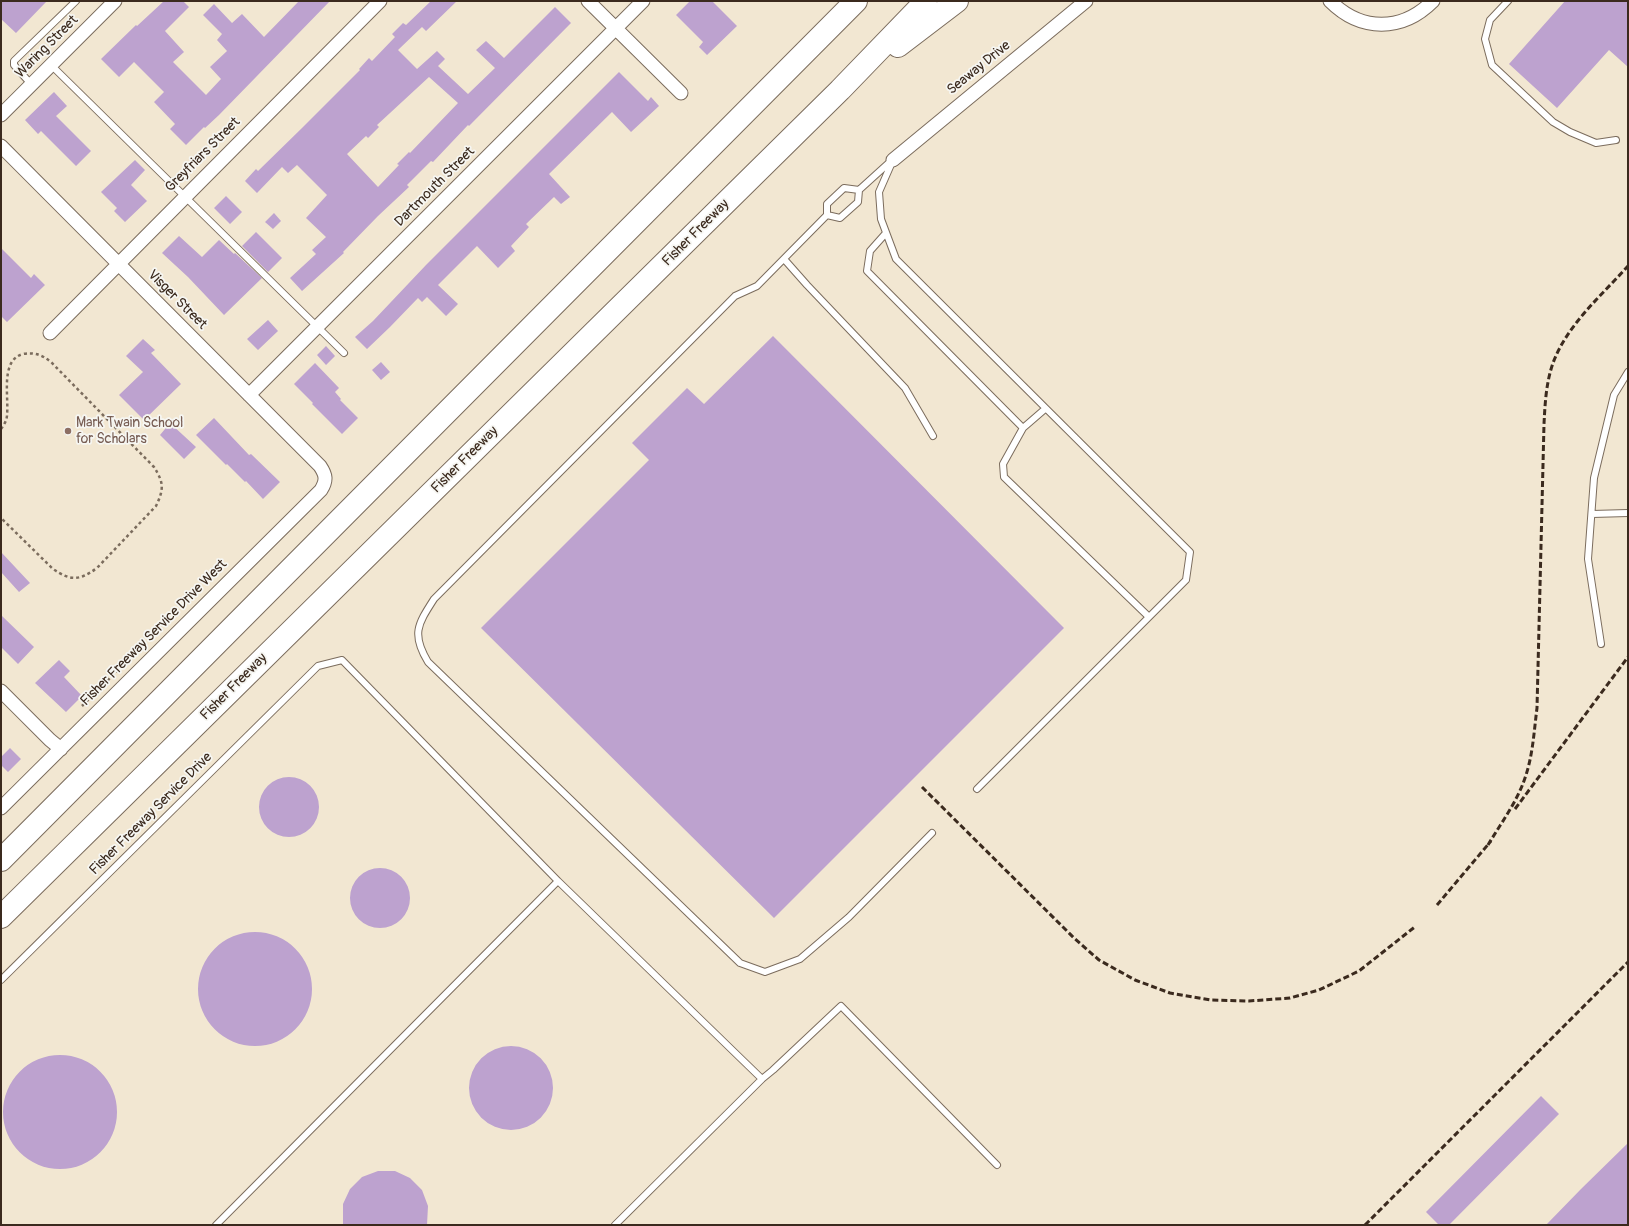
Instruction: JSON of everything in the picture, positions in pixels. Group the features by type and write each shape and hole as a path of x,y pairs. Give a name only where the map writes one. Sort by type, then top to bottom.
{"highway":[{"path":"1,860 856,1"},
{"name":"Fisher Freeway","path":"1,917 840,90 926,1"},
{"path":"840,90 957,1"}],"street":[{"name":"Greyfriars Street","path":"50,333 380,1"},
{"path":"588,1 680,93"},
{"name":"Dartmouth Street","path":"249,395 643,1"},
{"name":"Seaway Drive","path":"893,160 1086,1"},
{"path":"1330,1 1342,12 1354,19 1380,25 1400,22 1419,14 1434,1"},
{"name":"Waring Street","path":"1,115 51,65 110,2"},
{"name":"Visger Street","path":"1,146 320,466 325,473 326,478"},
{"name":"Fisher Freeway Service Drive West","path":"1,808 321,490 326,478"},
{"path":"1,691 61,749"}],"lane":[{"path":"31,84 14,65 14,62 76,1"},
{"path":"1508,1 1490,20 1485,38 1492,65 1553,122 1570,132 1596,143 1616,140"},
{"path":"51,65 344,353"},
{"path":"827,215 840,218 858,202 859,190 893,160"},
{"path":"893,160 879,192 881,219 896,259 1190,552 1186,580 977,789"},
{"path":"859,190 844,188 827,204 827,215 757,286 735,296 434,600 420,622 418,635 422,652 428,662 740,963 764,972 800,959 848,917 932,832"},
{"path":"886,233 870,252 867,271 1023,428"},
{"path":"784,259 807,286 905,388 932,436"},
{"path":"1601,644 1588,559 1594,478 1614,395 1628,372"},
{"path":"1045,409 1023,428 1003,464 1004,477 1149,617"},
{"path":"1592,514 1628,513"},
{"name":"Fisher Freeway Service Drive","path":"1,980 318,666 342,660 558,881"},
{"path":"216,1225 558,881 762,1080"},
{"path":"615,1225 762,1080 841,1006 997,1164"}],"path":[{"path":"1,429 7,416 4,373 9,362 17,355 28,353 41,354 51,362 154,467 161,479 162,494 156,506 97,568 76,579 62,575 53,568 1,518"},
{"path":"124,663 131,657"}],"building":[{"path":"1,1 47,1 16,33 1,19"},
{"path":"164,1 183,1 189,7 165,31 184,52 173,62 206,95 221,79 210,67 227,51 217,40 222,34 203,15 214,4 232,23 242,14 264,37 299,1 330,1 219,115 205,128 204,127 186,145 170,129 175,124 154,102 164,92 134,62 119,77 101,59 136,25 137,26"},
{"path":"431,1 457,1 426,31 422,27 398,50 417,69 437,51 445,59 438,66 468,94 495,68 476,50 486,41 504,58 555,7 571,23 469,126 468,125 433,162 431,161 407,185 409,187 378,216 343,252 344,253 302,291 290,278 316,254 312,250 326,237 306,218 327,195 297,165 288,173 282,167 257,193 245,181 256,169 258,171 302,128 360,70 359,69 369,58 372,61 395,37 392,34 403,23 406,25","holes":["429,77 458,103 410,153 409,152 397,164 399,165 378,187 347,154 366,136 368,138 379,127 377,125"]},
{"path":"690,1 712,1 737,26 707,55 699,47 703,42 676,15"},
{"path":"1565,1 1628,1 1628,67 1609,50 1557,108 1509,64"},
{"path":"619,72 648,101 651,97 659,106 631,132 612,112 549,174 570,197 561,204 554,197 526,224 529,227 511,246 515,251 498,268 477,246 438,285 458,304 446,316 427,297 422,302 418,298 367,349 355,337 373,321 426,265"},
{"path":"54,92 67,106 56,116 91,151 76,166 41,131 38,134 25,120"},
{"path":"135,160 145,170 131,185 147,201 125,222 114,211 117,208 101,192"},
{"path":"226,196 242,212 230,224 214,208"},
{"path":"274,213 281,221 273,229 265,222"},
{"path":"256,232 282,258 268,272 242,246"},
{"path":"179,236 202,257 219,240 262,278 224,315 188,277 162,253"},
{"path":"1,248 31,278 34,274 45,285 7,322 1,316"},
{"path":"268,320 278,331 258,350 247,339"},
{"path":"773,336 1064,628 774,918 481,628 649,460 632,443 687,388 704,404"},
{"path":"143,339 155,350 151,353 181,384 144,420 119,395 143,372 126,356"},
{"path":"326,346 335,356 326,365 317,355"},
{"path":"381,362 390,372 381,380 372,370"},
{"path":"315,363 339,388 335,392 341,399 340,400 358,418 342,434 294,384"},
{"path":"214,418 249,455 251,454 280,482 263,499 246,481 245,482 227,464 226,465 196,435"},
{"path":"170,423 196,447 184,459 160,435"},
{"path":"1,552 30,583 19,592 1,572"},
{"path":"1,615 34,647 18,664 1,647"},
{"path":"59,660 70,671 64,677 82,696 66,712 35,683"},
{"path":"10,748 21,759 8,772 1,765 1,757"},
{"path":"283,777 295,777 306,782 314,790 319,801 317,819 306,832 295,837 283,837 272,832 264,824 259,813 259,801 264,790 272,782"},
{"path":"374,868 386,868 397,873 405,881 410,892 408,910 397,923 386,928 374,928 363,923 355,915 350,904 350,892 355,881 363,873"},
{"path":"255,932 277,936 296,948 308,967 312,989 308,1011 296,1030 277,1042 255,1046 233,1042 214,1030 202,1011 198,989 202,967 214,948 233,936"},
{"path":"503,1046 519,1046 535,1053 546,1064 553,1080 553,1096 550,1104 541,1118 535,1123 519,1130 503,1130 487,1123 476,1112 469,1096 469,1080 476,1064 487,1053"},
{"path":"60,1055 82,1059 101,1071 113,1090 117,1112 113,1134 101,1153 82,1165 60,1169 38,1165 19,1153 7,1134 3,1112 7,1090 19,1071 38,1059"},
{"path":"1541,1096 1559,1114 1449,1225 1439,1225 1426,1212"},
{"path":"1628,1143 1628,1225 1546,1225 1581,1189"},
{"path":"378,1171 395,1171 410,1178 422,1190 428,1206 427,1225 343,1225 343,1204 350,1189 362,1177"}],"railway":[{"path":"1488,845 1522,787 1528,769 1533,743 1537,708 1544,424 1547,386 1553,363 1567,336 1586,312 1628,266"},
{"path":"1515,809 1628,657"},
{"path":"922,787 1074,938 1099,960 1135,980 1170,993 1211,1000 1249,1001 1290,998 1319,990 1359,971 1416,926"},
{"path":"1437,905 1491,841"},
{"path":"1365,1225 1628,962"}],"place":[{"name":"Mark Twain School for Scholars","path":"68,431"}]}
